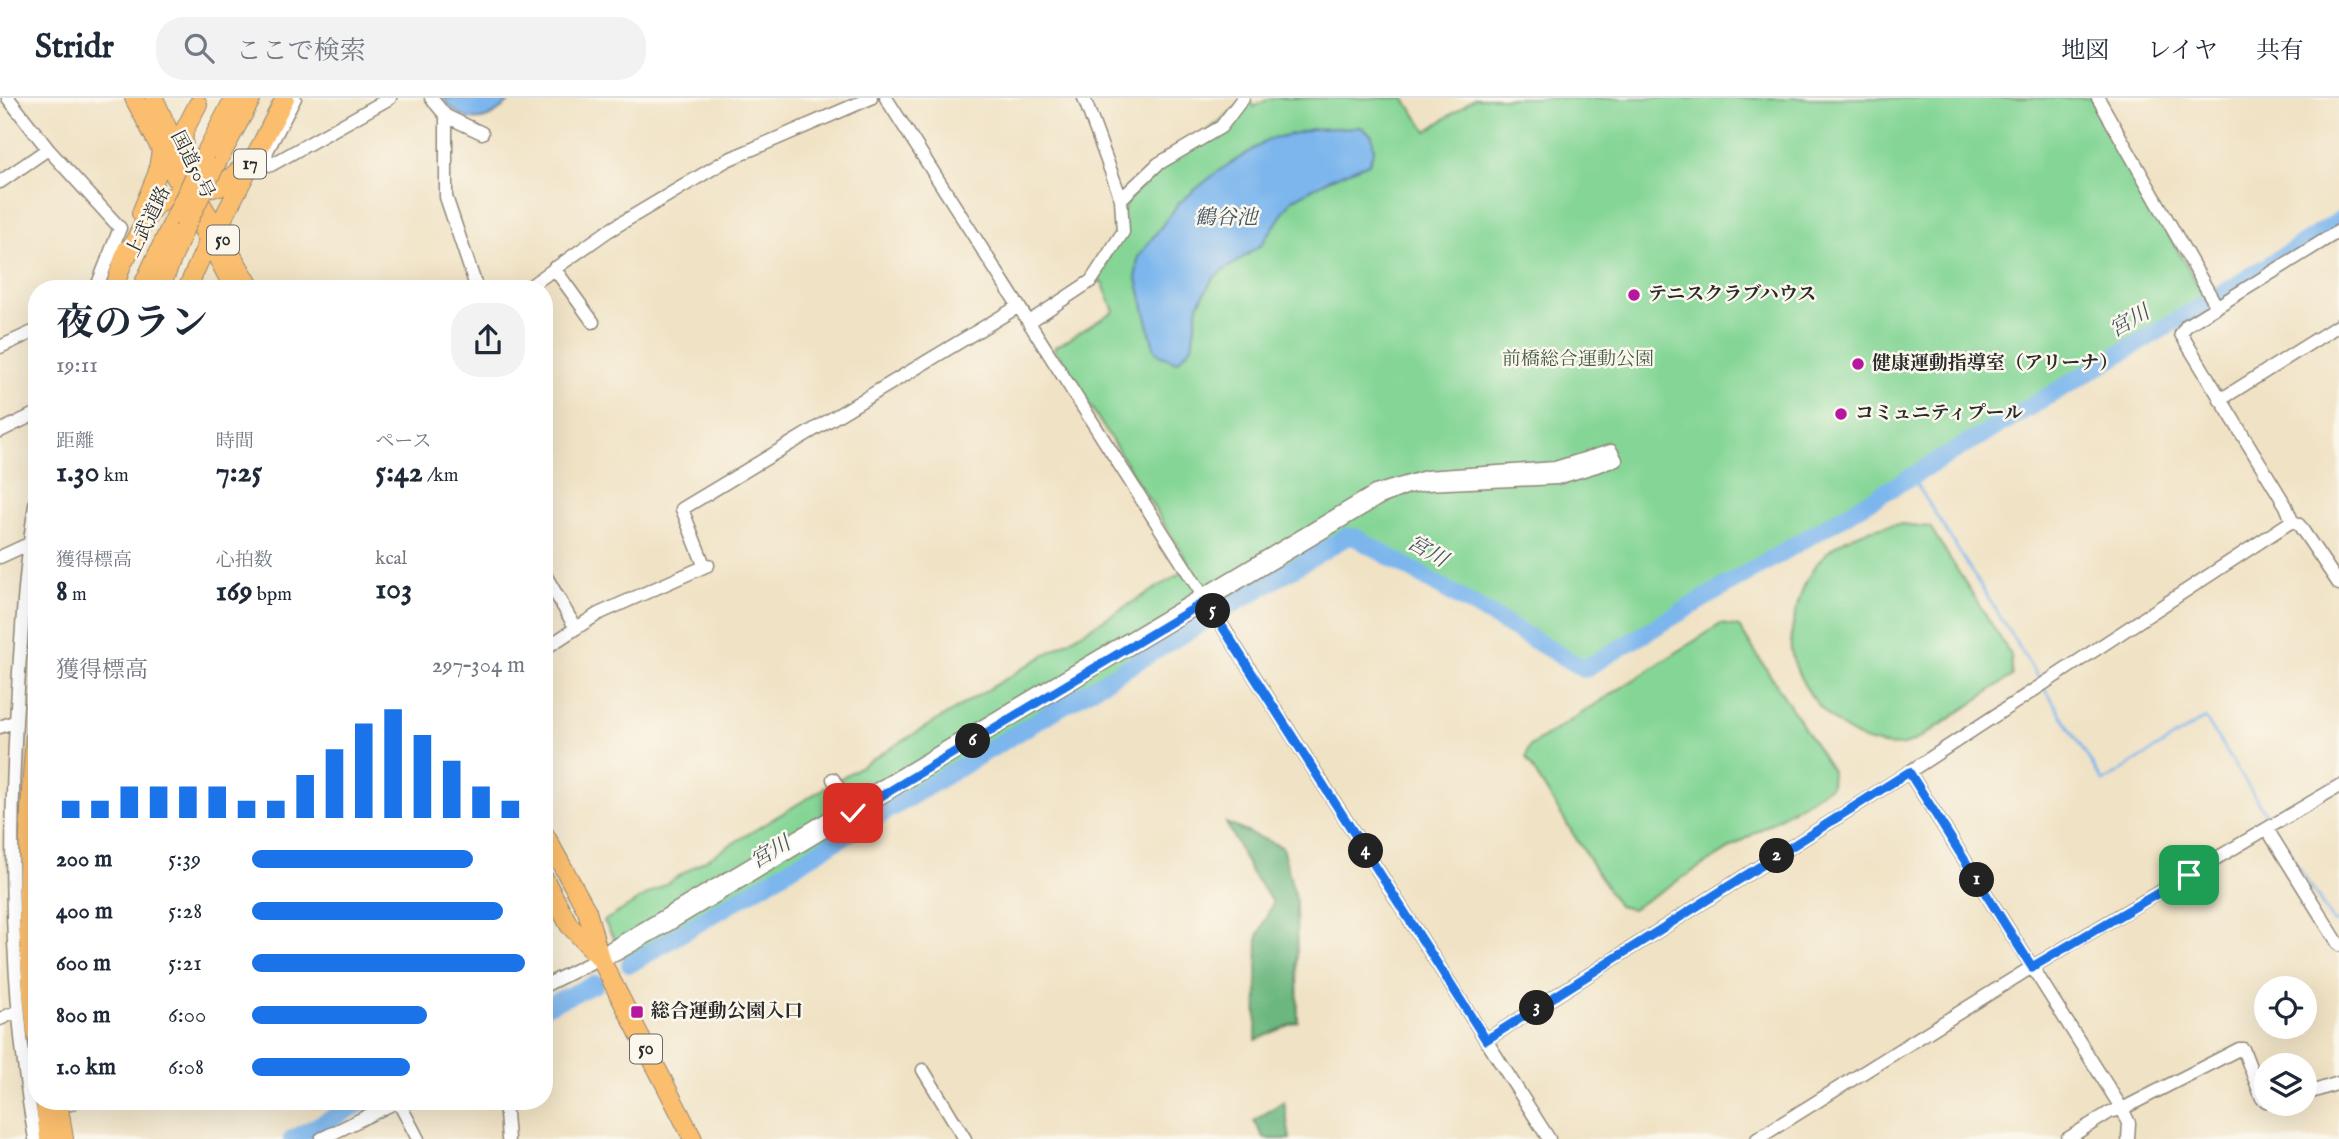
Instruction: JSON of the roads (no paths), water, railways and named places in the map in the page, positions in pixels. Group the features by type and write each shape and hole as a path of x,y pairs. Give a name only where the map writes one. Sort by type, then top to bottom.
{"highway":[{"name":"国道50号","path":"134,98 161,150 189,188"},
{"name":"上武道路","path":"146,280 180,222 209,161 234,98"},
{"name":"上武道路","path":"209,161 252,98"},
{"name":"国道50号","path":"155,99 189,188 213,236 230,280"},
{"path":"155,99 179,113 185,113 200,101"},
{"name":"17","path":"191,280 263,141 289,100"},
{"path":"189,188 181,147 184,131 200,101"},
{"path":"124,261 158,202 168,195 189,188 225,185 257,143 263,141"},
{"path":"117,280 158,174 161,150"},
{"name":"上武道路","path":"163,280 180,222"},
{"name":"国道50号","path":"213,236 245,280"},
{"path":"203,280 212,276 219,280"},
{"path":"28,838 28,900"},
{"name":"50","path":"553,849 587,911 600,958 693,1139"},
{"name":"50","path":"553,895 569,925 600,958"},
{"path":"35,1138 43,1110"},
{"path":"64,1139 66,1110"}],"street":[{"path":"8,98 48,149 120,228 100,280"},
{"path":"289,100 267,151 266,159 271,165 390,98"},
{"path":"431,98 446,116 482,133"},
{"path":"538,280 608,232 727,160 872,98"},
{"path":"886,98 1549,1139"},
{"path":"1029,322 1091,281 1124,232 1121,199 1084,98"},
{"path":"1121,199 1158,164 1221,127 1243,98"},
{"path":"2098,98 2217,307"},
{"path":"446,116 446,197 474,280"},
{"path":"0,182 48,149"},
{"path":"2339,231 2187,325 2181,334 2287,506 2292,521 2299,525 2339,584"},
{"path":"554,268 593,322"},
{"path":"553,643 575,627 706,565 682,509 1018,306"},
{"path":"2220,400 2339,325"},
{"path":"0,347 28,334"},
{"path":"0,431 28,418"},
{"path":"553,982 600,958 621,952 851,809 1206,601 1364,507 1408,487 1556,478 1616,460 1611,451 1555,468 1426,477 1394,484 1366,497 1206,601"},
{"path":"1486,1040 1909,772 2292,521"},
{"path":"0,557 28,544"},
{"path":"553,589 575,627"},
{"path":"28,595 16,722 6,897 28,1086"},
{"path":"0,727 16,722"},
{"path":"1909,772 2122,1109 2129,1123 2128,1139"},
{"path":"833,779 851,809"},
{"path":"1757,1139 2032,967 2339,786"},
{"path":"2267,829 2339,945"},
{"path":"0,1019 18,1011"},
{"path":"2067,1139 2110,1112 2122,1109 2239,1049 2243,1049 2254,1077"},
{"path":"923,1070 965,1139"},
{"path":"2317,1090 2339,1083"},
{"path":"31,1110 35,1138"},
{"path":"321,1139 380,1110"},
{"path":"403,1110 418,1139"},
{"path":"506,1110 508,1139"}],"water":[{"path":"443,98 512,98 495,113 478,119 460,115"},
{"name":"鶴谷池","path":"1361,127 1372,135 1374,150 1369,163 1330,179 1292,200 1261,245 1213,278 1198,305 1192,346 1177,362 1159,355 1154,348 1136,275 1138,257 1180,202 1217,172 1268,140 1311,129"}],"waterway":[{"name":"宮川","path":"2219,296 2339,221"},
{"name":"宮川","path":"630,964 1346,537 1355,537 1584,669 2203,305"},
{"path":"1911,475 2041,682"},
{"path":"2044,687 2103,782 2205,718 2270,821"},
{"path":"2275,830 2334,923 2339,921"},
{"name":"宮川","path":"553,1003 595,984"},
{"name":"宮川","path":"292,1139 348,1110"}],"place":[{"name":"テニスクラブハウス","path":"1634,295"},
{"name":"健康運動指導室（アリーナ）","path":"1858,364"},
{"name":"コミュニティプール","path":"1841,414"},
{"name":"総合運動公園入口","path":"637,1012"}],"park label":[{"name":"前橋総合運動公園","path":"1578,360"}]}
